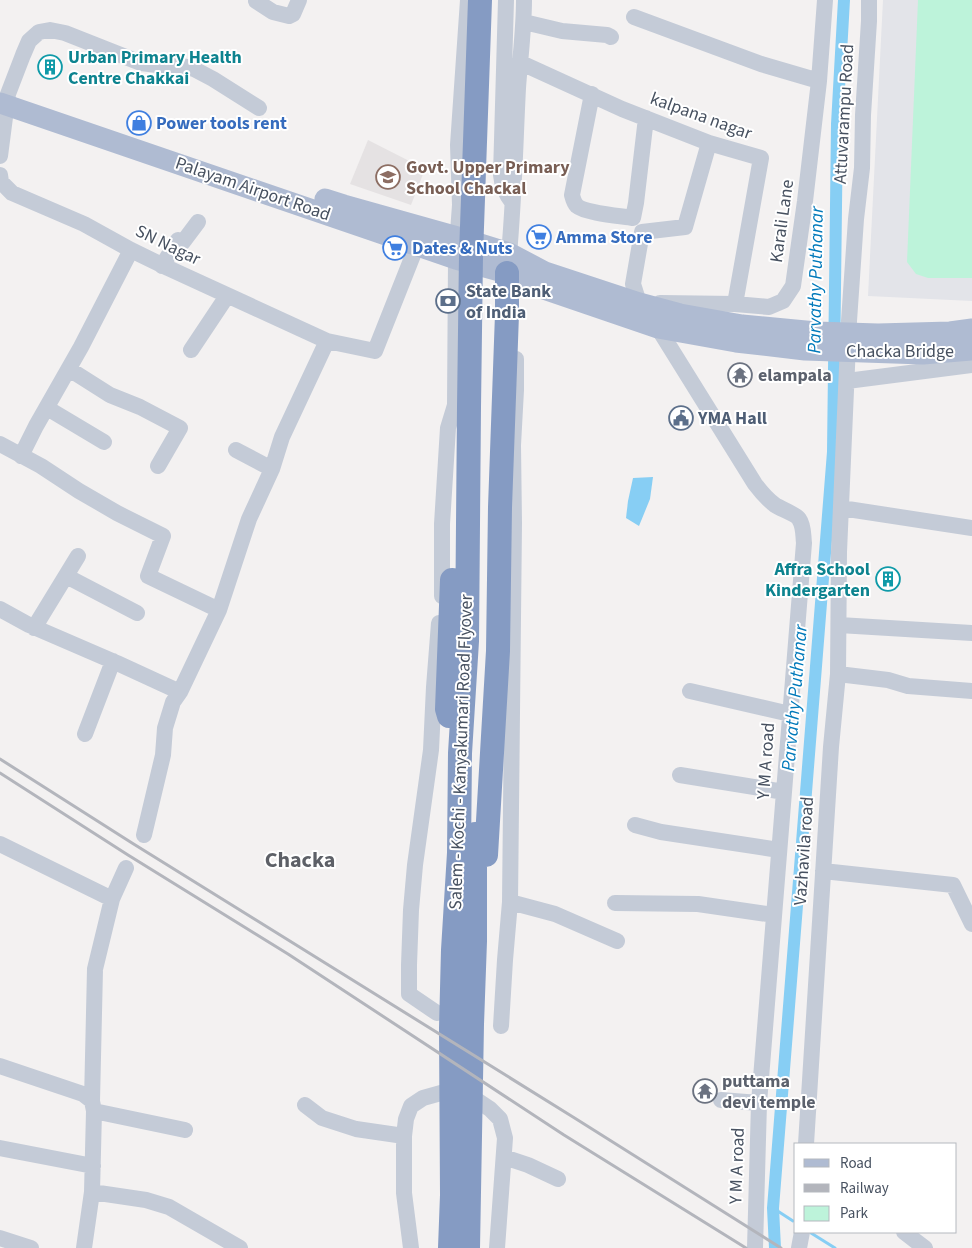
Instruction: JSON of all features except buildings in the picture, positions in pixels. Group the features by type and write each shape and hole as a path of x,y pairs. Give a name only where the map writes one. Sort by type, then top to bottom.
{"highway":[{"path":"468,252 480,0"},
{"path":"468,252 495,0"},
{"name":"Salem - Kochi - Kanyakumari Road Flyover","path":"450,1248 453,950 459,853 460,753 467,641 468,252"},
{"name":"Salem - Kochi - Kanyakumari Road Flyover","path":"468,252 483,500 475,798 475,897 468,1248"},
{"path":"475,897 485,877 498,661 500,507 508,263"},
{"path":"455,405 455,500 447,709 460,753"}],"main road":[{"name":"Palayam Airport Road","path":"4,98 219,162 344,205 468,252 508,263"},
{"name":"Palayam Airport Road","path":"4,98 417,245 468,252"},
{"path":"508,263 545,272 639,302 680,323"},
{"path":"508,263 538,287 658,328 680,323"},
{"name":"Chacka Bridge","path":"680,323 878,334 972,330"},
{"name":"Chacka Bridge","path":"680,323 736,342 805,350 923,354 972,350"}],"street":[{"path":"256,1 273,12 289,16 299,0"},
{"path":"437,1012 409,994 409,965 415,865 431,750 442,587 442,524 448,428 455,405 468,252 460,205 458,145 468,0"},
{"path":"506,0 501,175 505,193 512,203"},
{"path":"508,263 524,0"},
{"name":"Karali Lane","path":"639,302 735,304 769,307 783,301 793,286 806,201 819,81 825,0"},
{"name":"Attuvarampu Road","path":"849,321 856,220 862,168 869,0"},
{"path":"634,17 761,64 819,81"},
{"path":"524,22 562,31 611,37"},
{"path":"0,156 4,98 29,41 39,32 50,30 65,33 141,63 178,65 194,69 259,108"},
{"name":"kalpana nagar","path":"520,62 622,109 709,143 761,158 735,304"},
{"path":"592,94 572,195 578,207 633,218 642,225 633,284 639,302 658,328"},
{"path":"633,218 646,118"},
{"path":"642,232 685,227 709,143"},
{"name":"SN Nagar","path":"0,175 1,182 12,193 84,224 162,266 327,341 375,351 417,245"},
{"path":"162,266 178,240 182,242 198,222"},
{"path":"21,456 69,369 130,250"},
{"path":"191,350 227,296"},
{"path":"501,1026 510,902 514,523 513,445 516,390 514,306 507,298"},
{"name":"Vazhavila road","path":"806,1143 831,747 838,674 839,552 849,321"},
{"name":"Y M A road","path":"658,328 755,484 773,504 800,519 803,528 804,543 759,1103 755,1248"},
{"path":"144,835 163,754 165,728 174,702 219,610 249,519 272,469 282,437 327,341"},
{"path":"847,381 972,365"},
{"path":"69,369 110,394 180,428 158,466"},
{"path":"47,408 104,442"},
{"path":"0,444 41,466 79,492 163,536 148,576 219,610"},
{"path":"236,450 272,469"},
{"path":"841,508 972,528"},
{"path":"34,628 78,556"},
{"path":"66,576 137,612"},
{"path":"0,609 34,628 180,692"},
{"path":"839,625 972,633"},
{"path":"85,734 113,661"},
{"path":"838,674 888,680 908,686 972,691"},
{"path":"690,691 790,714"},
{"path":"680,775 784,792"},
{"path":"635,825 661,832 779,850"},
{"path":"0,844 112,899"},
{"path":"84,1248 92,1192 93,1166 94,969 112,899 126,868"},
{"path":"823,871 953,886 972,924"},
{"path":"510,902 555,914 617,941"},
{"path":"615,903 698,904 774,915"},
{"path":"0,1066 83,1094 93,1106 185,1130"},
{"path":"410,1248 404,1193 404,1136 406,1119 410,1106 423,1098 448,1091 475,1100 490,1108 500,1119 505,1138 496,1248"},
{"path":"721,1100 759,1103"},
{"path":"305,1105 322,1118 356,1129 404,1136"},
{"path":"0,1148 93,1166"},
{"path":"504,1157 528,1165 558,1179"},
{"path":"92,1192 146,1200 169,1207 240,1248"},
{"path":"799,1248 802,1233"},
{"path":"905,1233 925,1248"},
{"path":"0,1238 31,1248"}],"shaded area":[{"path":"883,0 972,0 972,301 868,296"},
{"name":"Govt. Upper Primary School Chackal","path":"368,140 425,169 411,205 350,184"}],"green space":[{"path":"918,0 972,0 972,278 928,278 916,274 907,262"}],"water":[{"path":"653,477 650,499 639,526 626,518 633,478"}],"waterway":[{"name":"Parvathy Puthanar","path":"775,1248 773,1208 833,452 837,124 844,0"},
{"path":"773,1208 793,1221"},
{"path":"811,1233 835,1248"}],"railway":[{"path":"0,759 781,1248"},
{"path":"0,773 288,954 564,1135 746,1248"}],"place":[{"name":"Urban Primary Health Centre Chakkai","path":"50,67"},
{"name":"Power tools rent","path":"139,123"},
{"name":"Govt. Upper Primary School Chackal","path":"388,177"},
{"name":"Amma Store","path":"539,237"},
{"name":"Dates & Nuts","path":"395,248"},
{"name":"State Bank of India","path":"448,301"},
{"name":"elampala","path":"740,375"},
{"name":"YMA Hall","path":"681,418"},
{"name":"Affra School Kindergarten","path":"888,579"},
{"name":"puttama devi temple","path":"705,1091"}],"district":[{"name":"Chacka","path":"300,860"}]}
